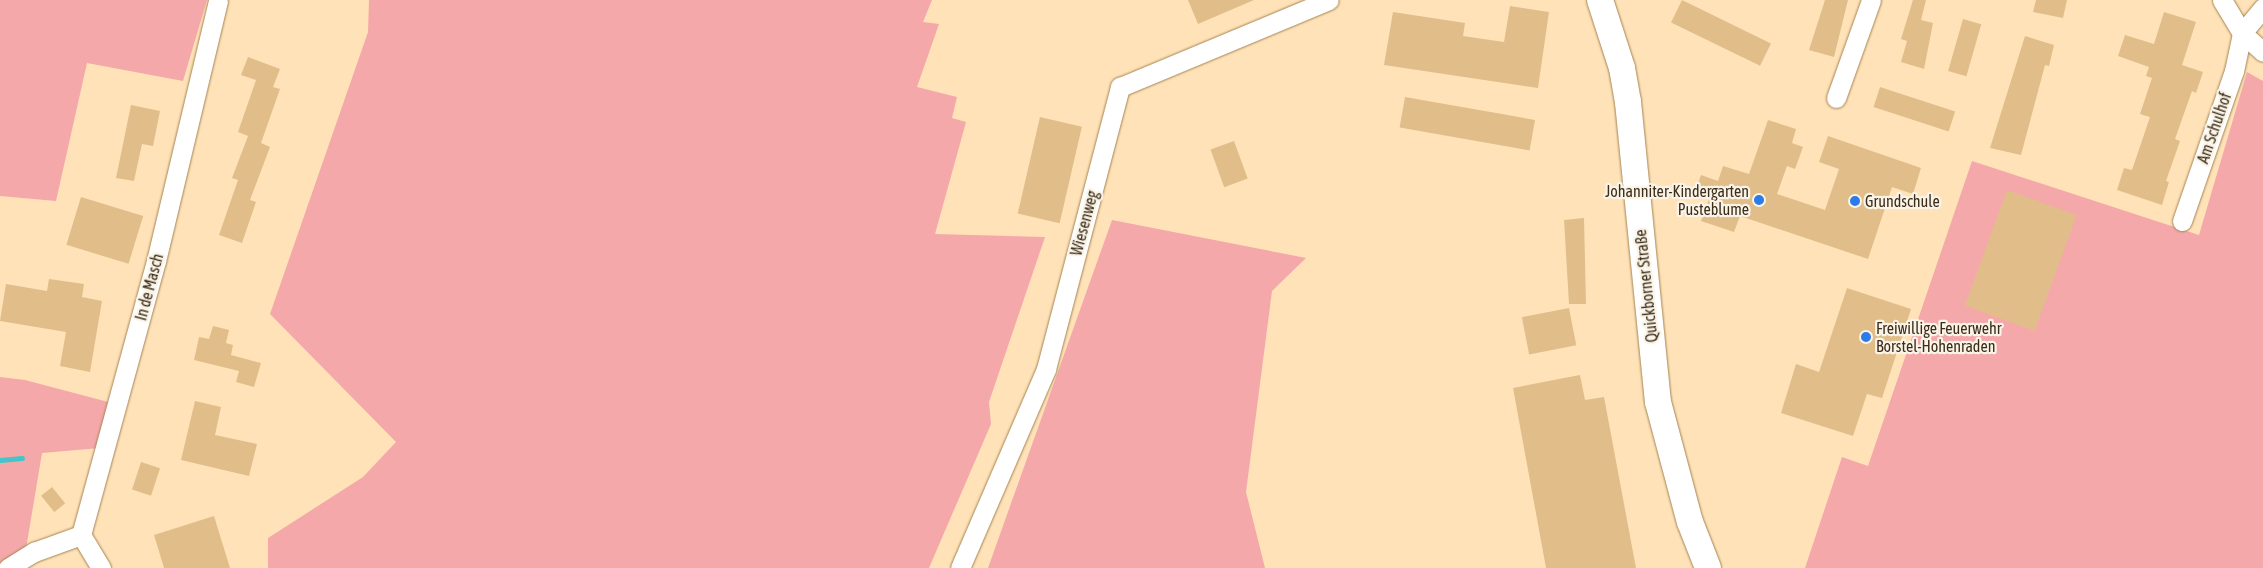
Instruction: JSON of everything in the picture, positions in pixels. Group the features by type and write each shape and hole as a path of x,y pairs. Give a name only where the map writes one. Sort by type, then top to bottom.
{"main road":[{"name":"Quickborner Straße","path":"1600,0 1622,68 1628,102 1658,402 1690,522 1708,568"}],"street":[{"name":"In de Masch","path":"81,535 156,261 218,0"},
{"name":"Wiesenweg","path":"960,568 1046,368 1120,87 1329,0"},
{"path":"1836,98 1871,0"},
{"path":"2222,0 2242,34 2263,52"},
{"path":"2242,34 2263,8"},
{"name":"Am Schulhof","path":"2182,221 2234,70 2242,34"},
{"path":"8,568 34,552 81,535 101,568"}],"shaded area":[{"path":"0,0 207,0 183,81 87,63 56,201 0,196"},
{"path":"369,0 932,0 923,22 939,24 917,87 957,97 952,118 966,122 935,234 1045,237 989,402 991,424 929,568 268,568 268,538 363,477 396,442 270,314 368,32"},
{"path":"2247,72 2263,81 2263,568 1805,568 1842,457 1868,466 1972,161 2199,235"},
{"path":"1112,220 1306,258 1272,291 1246,492 1265,568 988,568"},
{"path":"0,377 25,380 112,403 100,448 42,453 26,549 0,565"}],"building":[{"path":"1188,0 1254,0 1198,24"},
{"path":"1682,0 1771,43 1760,66 1671,22"},
{"path":"1825,0 1848,0 1834,57 1809,50"},
{"path":"1913,0 1926,0 1921,20 1933,23 1924,69 1901,62 1907,41 1901,39"},
{"path":"2036,0 2067,0 2063,18 2033,12"},
{"path":"1510,6 1549,12 1538,88 1384,65 1393,12 1465,23 1463,36 1504,42"},
{"path":"2164,12 2196,22 2182,65 2203,72 2196,93 2192,91 2175,139 2180,141 2166,181 2169,182 2162,205 2117,190 2124,168 2132,170 2150,117 2140,114 2152,78 2146,76 2149,67 2118,56 2125,35 2154,44"},
{"path":"1963,19 1981,24 1966,76 1948,71"},
{"path":"2025,36 2054,45 2049,66 2045,65 2021,155 1990,148"},
{"path":"248,57 280,69 273,87 280,89 261,143 270,147 250,200 256,202 242,243 219,235 238,180 232,178 248,136 238,132 256,80 241,75"},
{"path":"1880,87 1955,111 1949,131 1874,107"},
{"path":"1405,97 1535,120 1530,150 1400,128"},
{"path":"131,105 160,111 153,146 142,144 134,181 116,178"},
{"path":"1040,117 1082,127 1060,223 1018,213"},
{"path":"1768,120 1796,129 1792,143 1803,147 1795,169 1787,166 1777,194 1825,210 1839,169 1819,162 1828,136 1921,168 1913,194 1892,187 1868,259 1740,216 1734,232 1701,221 1710,197 1695,192 1701,175 1718,181 1723,166 1749,174"},
{"path":"1234,141 1248,179 1224,187 1211,150"},
{"path":"2007,190 2077,215 2034,331 1965,306"},
{"path":"81,197 143,216 129,264 66,245"},
{"path":"1584,218 1586,304 1569,304 1564,220"},
{"path":"49,279 84,284 82,297 102,301 90,372 60,366 66,332 0,321 6,284 47,291"},
{"name":"Freiwillige Feuerwehr Borstel-Hohenraden","path":"1847,288 1911,309 1882,398 1867,394 1853,436 1781,413 1796,364 1819,372"},
{"path":"1569,308 1576,345 1529,354 1522,317"},
{"path":"213,326 229,330 226,343 233,345 231,355 261,363 254,387 236,382 239,371 194,360 199,337 209,339"},
{"path":"1580,375 1585,400 1604,397 1636,568 1546,568 1513,388"},
{"path":"195,401 221,407 215,435 257,444 249,476 181,460"},
{"path":"141,462 160,468 151,496 132,490"},
{"path":"52,487 65,503 54,512 41,496"},
{"path":"214,516 230,568 164,568 154,535"}],"waterway":[{"path":"0,460 22,458"}],"place":[{"name":"Johanniter-Kindergarten Pusteblume","path":"1759,200"},
{"name":"Grundschule","path":"1855,201"},
{"name":"Freiwillige Feuerwehr Borstel-Hohenraden","path":"1866,337"}]}
